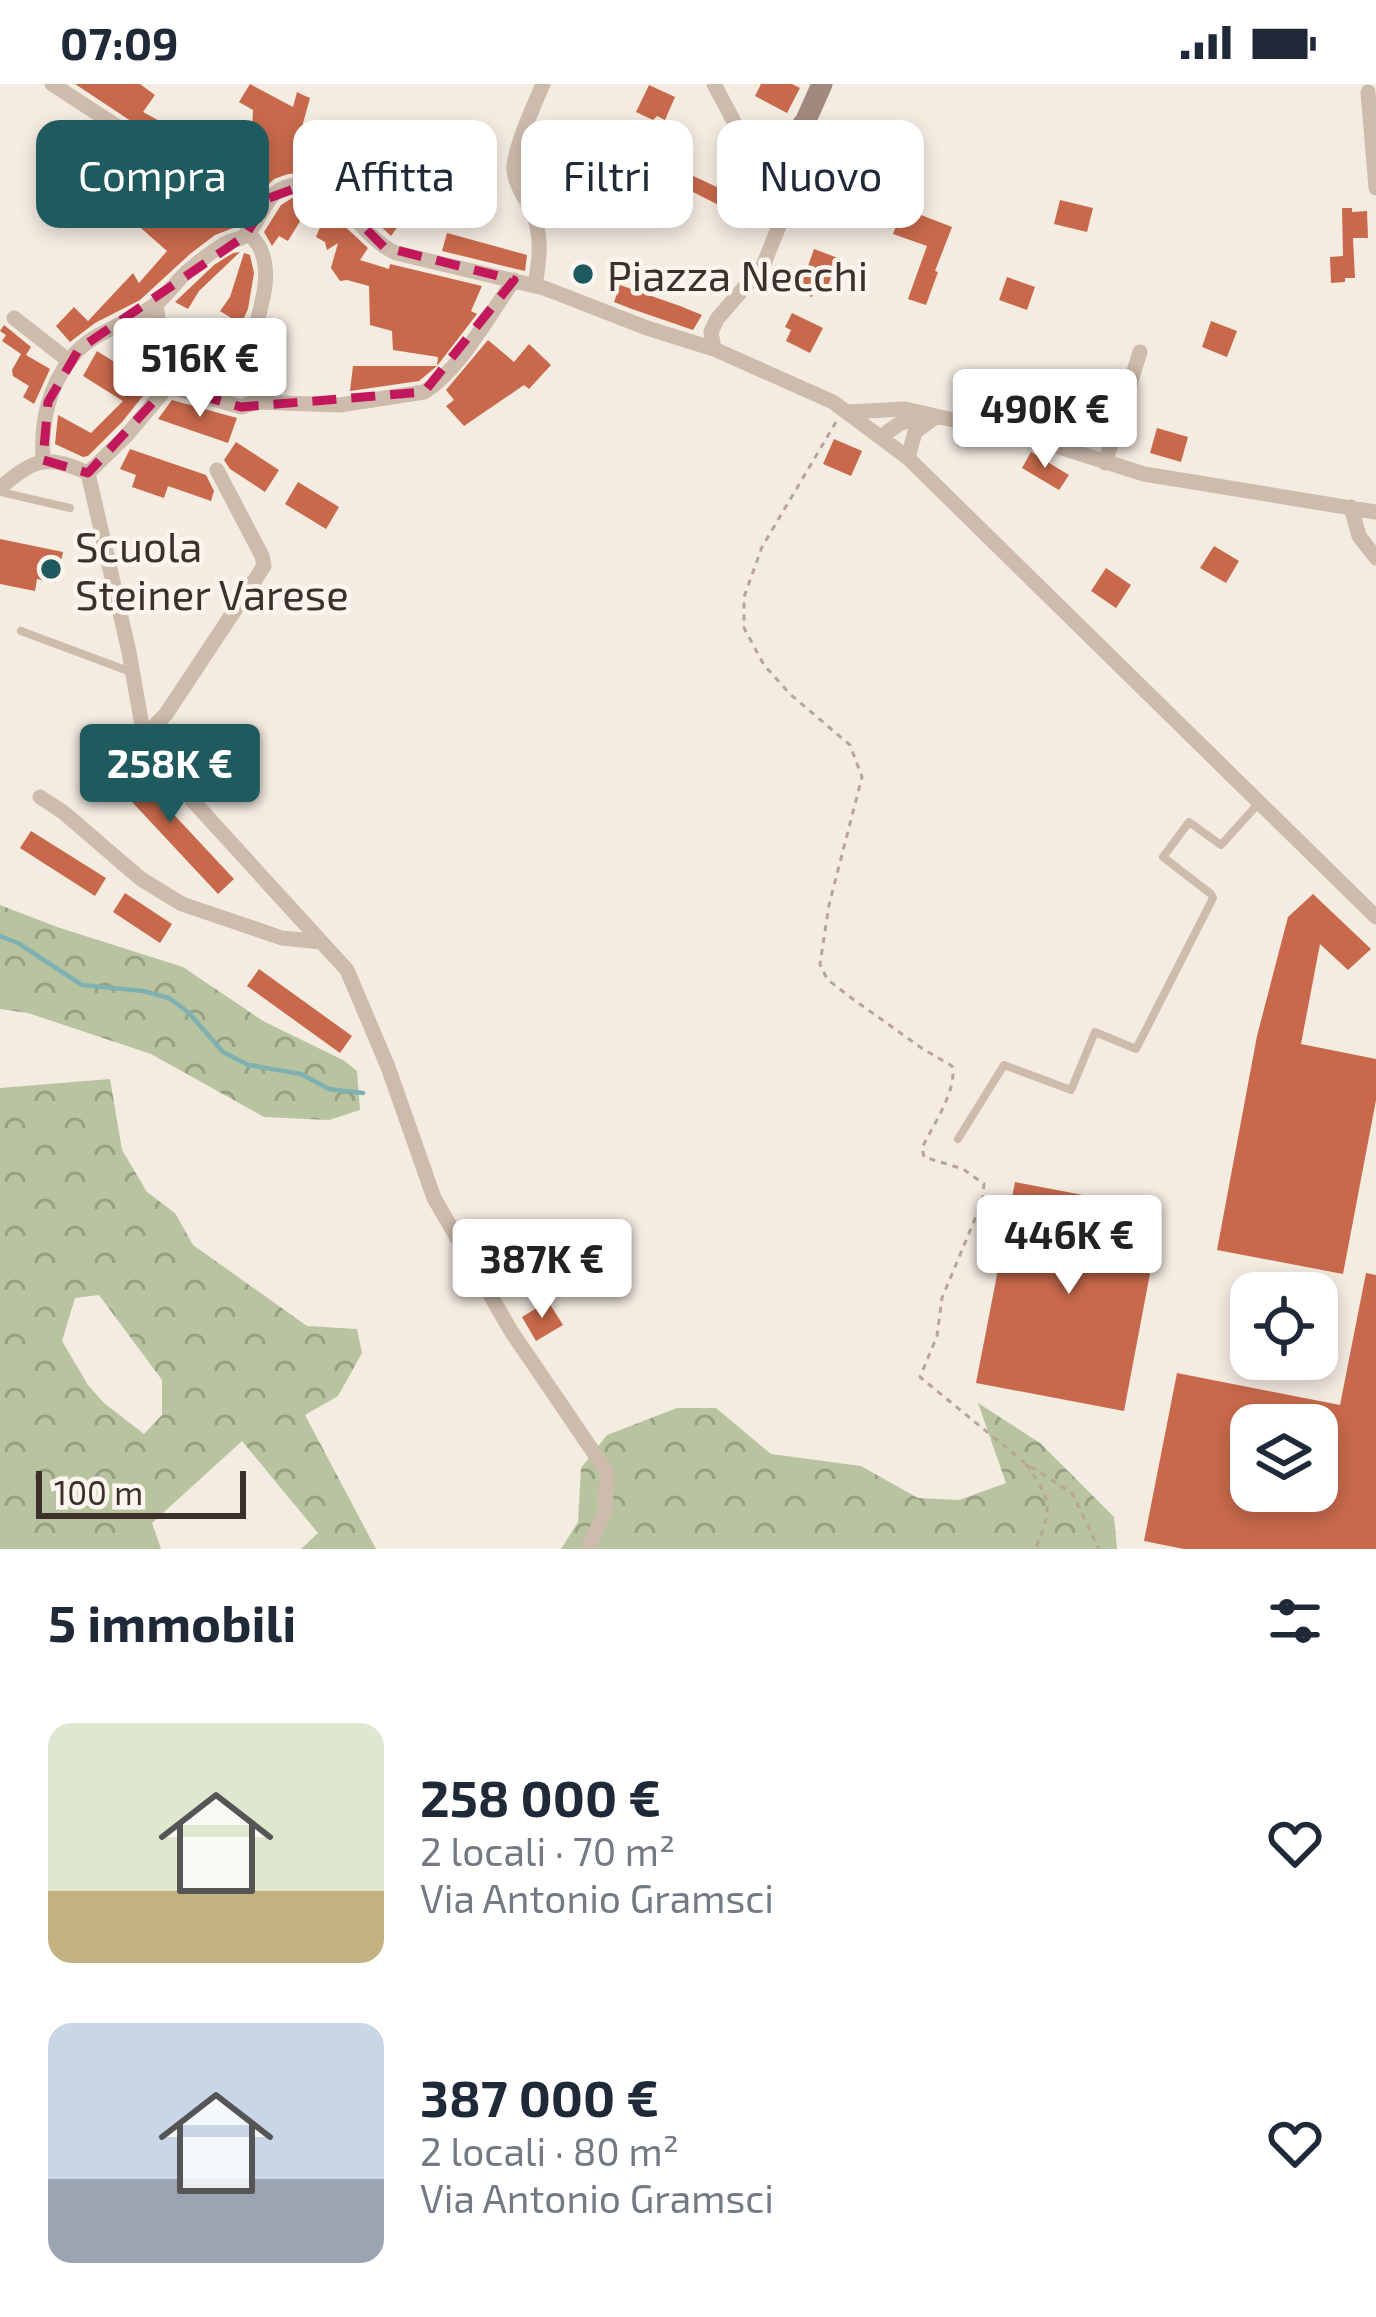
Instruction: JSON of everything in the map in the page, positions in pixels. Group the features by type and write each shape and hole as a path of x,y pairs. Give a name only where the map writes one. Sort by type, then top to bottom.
{"street":[{"path":"52,84 108,120"},
{"path":"536,286 541,243 514,166 543,84"},
{"path":"714,84 733,120"},
{"path":"806,120 822,84"},
{"path":"1368,92 1376,188"},
{"path":"269,198 289,186 320,189 396,253 536,286 714,349 833,402 843,416 882,436 908,458 1376,917"},
{"path":"43,460 47,402 69,361 88,342 156,304 187,271 250,228"},
{"path":"714,349 710,332 763,266 778,228"},
{"path":"247,232 260,248 265,269 250,349"},
{"path":"168,386 242,407 256,402 340,406 424,392 455,363 514,280"},
{"path":"88,473 128,435 168,386 156,304"},
{"path":"14,318 69,361"},
{"path":"1105,463 1140,352"},
{"path":"843,416 905,409 1028,437 1144,473 1376,512"},
{"path":"882,436 899,424 930,416"},
{"path":"908,458 915,432 930,416"},
{"path":"0,490 27,465 43,460 88,473"},
{"path":"90,748 143,732 166,714 264,566 217,470"},
{"path":"88,473 150,754 347,970 388,1067 434,1198 512,1331 607,1472 605,1510 588,1549"},
{"path":"1352,507 1360,536 1376,557"},
{"path":"40,797 158,892 217,918 282,938 321,942"},
{"path":"255,927 276,925 296,914"}],"lane":[{"path":"0,490 70,508"},
{"path":"21,631 132,672"},
{"path":"958,1139 1004,1065 1070,1090 1095,1032 1136,1049 1214,898 1162,857 1189,822 1221,845 1259,803"}],"path":[{"path":"843,416 762,548 744,597 744,628 764,665 850,745 862,777 838,864 820,964 827,979 850,997 952,1066 956,1078 922,1148 924,1157 963,1169 984,1184 982,1202 943,1298 937,1336 920,1377 1025,1463 1072,1492 1100,1549"},
{"path":"1025,1463 1041,1485 1050,1513 1035,1549"}],"highlighted area":[{"path":"305,185 333,196 384,247 514,280 424,392 241,407 168,386 88,473 43,460 48,402 79,349 245,236 269,198"}],"green space":[{"path":"0,905 183,967 263,1021 357,1071 360,1110 329,1120 264,1117 151,1054 28,1013 0,1009"},
{"path":"110,1079 122,1150 147,1192 175,1213 193,1245 307,1326 357,1329 362,1353 338,1396 305,1415 376,1549 301,1549 318,1533 242,1441 152,1523 161,1549 0,1549 0,1088","holes":["99,1295 162,1380 162,1415 144,1434 88,1385 62,1341 75,1298"]},
{"path":"978,1403 1040,1443 1114,1517 1117,1549 561,1549 578,1522 581,1468 607,1435 677,1408 716,1408 771,1454 861,1466 918,1498 959,1500 1006,1483"}],"building":[{"path":"75,84 140,84 155,95 143,112 158,120 129,120"},
{"path":"250,84 293,107 297,92 310,98 304,120 293,120 293,174 269,184 269,120 253,120 253,110 239,102"},
{"path":"761,84 800,88 787,113 755,96"},
{"path":"649,85 675,97 665,120 636,112"},
{"path":"693,176 717,187 717,204 693,192"},
{"path":"292,198 296,228 288,241 279,236 272,246 264,232 281,205"},
{"path":"1060,200 1093,208 1087,232 1054,224"},
{"path":"1342,208 1367,211 1368,238 1353,238 1355,278 1331,283 1330,257 1343,256"},
{"path":"924,216 952,227 926,305 908,299 927,246 893,234 895,228 924,228"},
{"path":"141,228 233,228 190,254 140,300 70,342 56,326 74,307 88,321 133,273 139,283 167,251"},
{"path":"320,228 347,228 368,248 360,260 482,286 471,311 477,314 437,366 438,357 393,350 392,331 370,325 369,286 340,281 331,268 338,243 327,250 325,242 316,237"},
{"path":"447,233 527,255 525,271 442,251"},
{"path":"814,249 838,258 828,286 817,282 812,297 791,289 799,266 807,269"},
{"path":"240,252 199,291 188,309 175,302 214,265"},
{"path":"244,253 250,255 254,273 241,324 220,311 230,297"},
{"path":"1007,277 1035,287 1027,310 999,300"},
{"path":"620,285 702,315 693,330 632,309 614,302"},
{"path":"792,313 823,328 810,353 786,341 791,330 785,327"},
{"path":"1211,321 1237,331 1227,357 1202,347"},
{"path":"4,325 31,347 26,355 50,369 34,404 23,397 29,386 13,376 21,354 2,341"},
{"path":"488,340 514,362 529,344 551,365 529,389 524,385 464,426 446,406 454,400 446,390"},
{"path":"97,351 129,371 140,353 152,360 155,381 122,422 83,457 55,444 58,415 91,433 123,401 83,376"},
{"path":"353,366 437,366 419,381 350,391"},
{"path":"172,400 237,418 228,443 158,419"},
{"path":"1157,428 1188,437 1181,462 1150,453"},
{"path":"834,439 862,451 851,476 823,464"},
{"path":"236,442 279,470 265,492 224,460"},
{"path":"130,449 206,475 214,491 211,501 168,486 164,498 132,487 136,475 120,469"},
{"path":"1031,452 1069,475 1059,490 1022,468"},
{"path":"298,482 339,507 326,529 285,504"},
{"path":"0,539 63,552 56,583 37,579 35,591 0,584"},
{"path":"1214,546 1239,561 1226,583 1200,568"},
{"path":"1106,568 1131,585 1116,608 1091,591"},
{"path":"121,758 234,879 218,894 105,773"},
{"path":"31,831 106,878 95,896 20,848"},
{"path":"125,893 172,924 160,943 113,912"},
{"path":"1313,894 1371,949 1348,970 1320,944 1301,1044 1376,1059 1376,1100 1343,1274 1217,1250 1257,1036 1288,917"},
{"path":"259,969 352,1036 340,1053 247,986"},
{"path":"1015,1182 1162,1210 1124,1411 976,1383"},
{"path":"1366,1273 1376,1275 1376,1549 1184,1549 1144,1541 1177,1373 1335,1404 1230,1404 1230,1512 1338,1512 1338,1405"},
{"path":"548,1301 563,1325 536,1341 522,1317"}],"waterway":[{"path":"0,936 82,985 169,998 223,1052 248,1065 301,1074 329,1089 363,1093"}],"place":[{"name":"Piazza Necchi","path":"583,274"},
{"name":"Scuola Steiner Varese","path":"51,569"}]}
